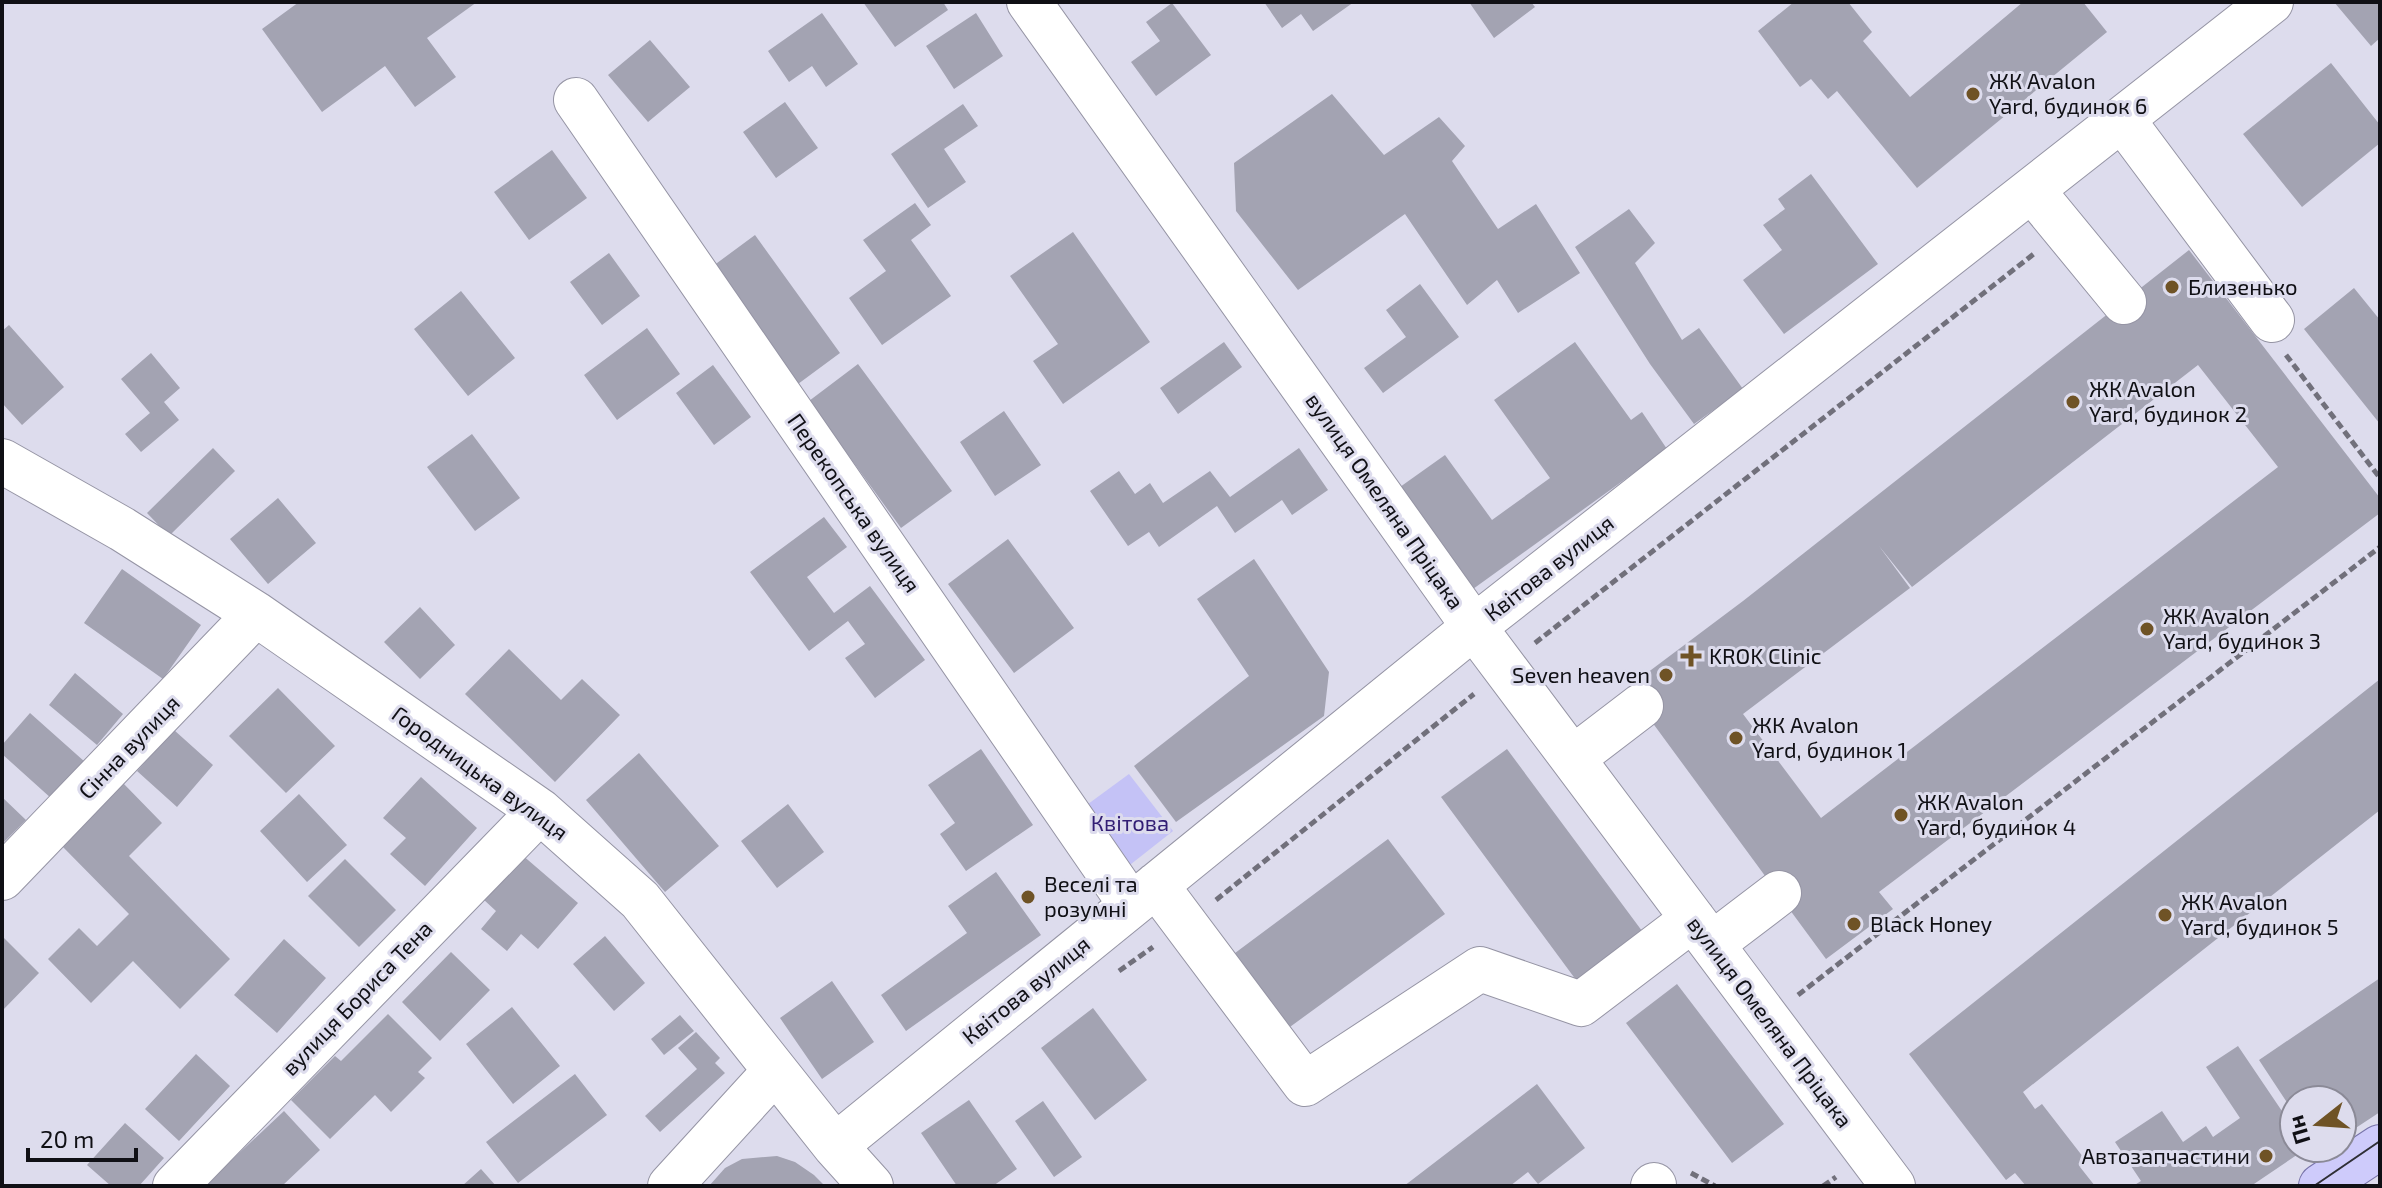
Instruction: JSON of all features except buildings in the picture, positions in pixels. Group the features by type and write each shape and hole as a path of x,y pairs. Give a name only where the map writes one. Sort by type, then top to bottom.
{"main road":[{"path":"2321,1186 2380,1147"}],"street":[{"name":"вулиця Омеляна Пріцака","path":"1029,2 1474,627 1893,1186"},
{"name":"Квітова вулиця","path":"835,1146 1474,627 2271,2"},
{"name":"Перекопська вулиця","path":"576,100 1144,895 1305,1084 1480,969 1581,1004 1707,937"},
{"path":"2122,119 2272,320"},
{"path":"2032,190 2124,302"},
{"name":"Городницька вулиця","path":"2,461 122,529 256,614 540,811 640,900 835,1146 871,1186"},
{"name":"Сінна вулиця","path":"2,878 256,614"},
{"path":"1573,758 1641,706"},
{"name":"вулиця Бориса Тена","path":"175,1186 540,811"},
{"path":"1707,937 1779,893"},
{"path":"670,1186 775,1071"}],"path":[{"path":"1529,648 2039,249"},
{"path":"1791,1000 2380,547"}],"green space":[{"name":"Квітова","path":"1129,774 1173,831 1126,868 1084,807"}],"tram line":[{"path":"2314,1186 2380,1141"}],"place":[{"name":"ЖК Avalon Yard, будинок 6","path":"1973,94"},
{"name":"Близенько","path":"2172,287"},
{"name":"ЖК Avalon Yard, будинок 2","path":"2073,402"},
{"name":"ЖК Avalon Yard, будинок 3","path":"2147,629"},
{"name":"KROK Clinic","path":"1691,656"},
{"name":"Seven heaven","path":"1666,675"},
{"name":"ЖК Avalon Yard, будинок 1","path":"1736,738"},
{"name":"ЖК Avalon Yard, будинок 4","path":"1901,815"},
{"name":"Веселі та розумні","path":"1028,897"},
{"name":"ЖК Avalon Yard, будинок 5","path":"2165,915"},
{"name":"Black Honey","path":"1854,924"},
{"name":"Автозапчастини","path":"2266,1156"}]}
